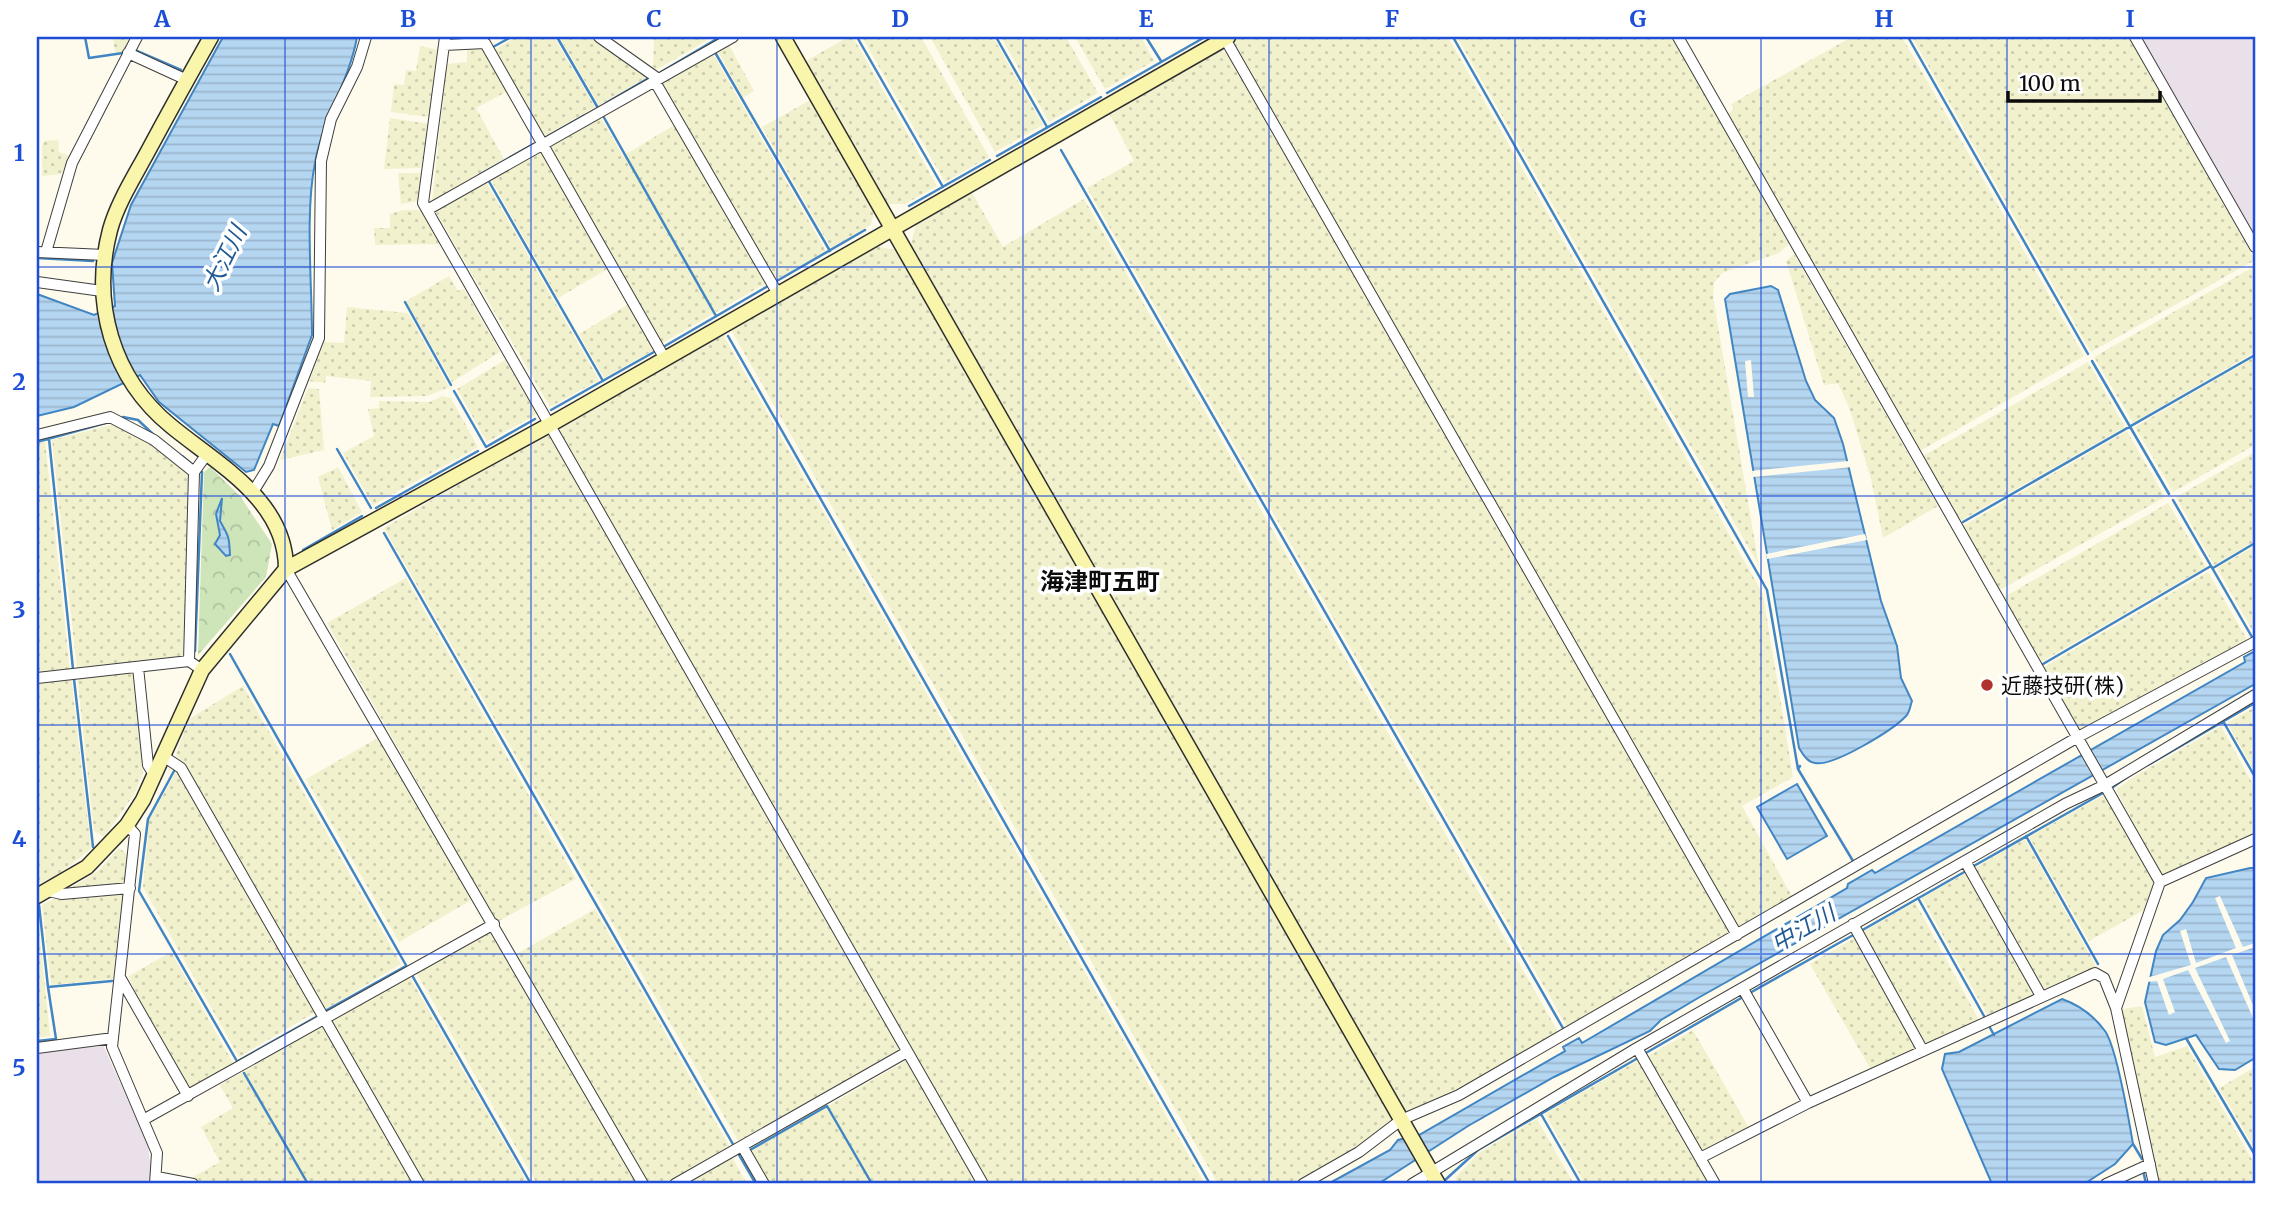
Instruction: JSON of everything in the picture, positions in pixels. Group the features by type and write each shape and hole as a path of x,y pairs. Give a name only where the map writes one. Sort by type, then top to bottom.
{"street":[{"path":"105,255 41,252 72,163 137,37"},
{"path":"211,37 110,228 102,296 116,356 127,378 147,403 253,492 282,540 286,569 643,1184"},
{"path":"253,492 270,466 319,338 321,161 331,119 357,66 366,37"},
{"path":"599,37 656,79 778,294"},
{"path":"426,210 733,37"},
{"path":"783,37 1435,1179"},
{"path":"43,894 87,867 127,825 155,776 202,670 286,569 551,424 1225,37 1737,935"},
{"path":"1678,37 2160,882"},
{"path":"2135,37 2255,247"},
{"path":"665,359 485,43 445,41 423,203 426,210 551,424 983,1184"},
{"path":"128,53 187,80"},
{"path":"37,282 102,296"},
{"path":"37,435 110,417 153,440 194,472"},
{"path":"189,661 194,472 207,454"},
{"path":"1303,1184 1403,1124 2255,642"},
{"path":"37,678 189,661 202,670"},
{"path":"138,667 148,765 155,776"},
{"path":"1412,1184 1435,1179 1637,1048 2255,695"},
{"path":"163,756 181,768 419,1184"},
{"path":"127,825 135,834 112,1047 157,1153 156,1180 193,1184"},
{"path":"2116,1009 2160,882 2255,839"},
{"path":"1965,861 2041,996"},
{"path":"43,894 130,888"},
{"path":"143,1120 494,924"},
{"path":"1853,925 1923,1051"},
{"path":"1700,1158 1808,1103 2095,973 2104,978 2116,1009 2154,1184"},
{"path":"121,979 188,1096"},
{"path":"1743,989 1808,1103"},
{"path":"37,1048 113,1038"},
{"path":"1637,1048 1715,1184"},
{"path":"676,1184 907,1052"},
{"path":"742,1146 764,1184"},
{"path":"2106,1184 2150,1164"}],"shaded area":[{"path":"2140,37 2255,37 2255,239"},
{"path":"100,1044 104,1047 148,1145 151,1173 148,1184 37,1184 37,1052"}],"green space":[{"path":"113,37 133,37 122,52 115,53"},
{"path":"516,37 554,37 595,107 543,137 494,50"},
{"path":"566,37 590,37 647,77 599,105 561,40"},
{"path":"654,37 705,37 706,41 656,70 653,67"},
{"path":"842,37 853,37 937,186 905,204 886,204 804,62 843,40"},
{"path":"862,37 921,37 989,157 945,182"},
{"path":"930,37 993,37 1043,125 995,152"},
{"path":"1001,37 1066,37 1098,93 1049,122"},
{"path":"1075,37 1141,37 1154,61 1105,89"},
{"path":"1241,37 1448,37 1763,594 1793,777 1742,806 1794,900 1738,929 1234,47 1236,40"},
{"path":"1457,37 1673,37 1789,244 1779,253 1722,273 1714,283 1713,297 1759,566"},
{"path":"1852,37 1902,37 2084,356 1920,451 1728,114 1734,109 1731,104"},
{"path":"1912,37 2130,37 2255,260 2091,352"},
{"path":"729,45 754,91 743,98 718,51"},
{"path":"420,46 439,50 430,117 391,112 394,84 404,85 406,70 416,71"},
{"path":"467,46 480,46 486,51 510,90 476,108 504,159 432,201 447,64 467,62"},
{"path":"1219,50 1228,53 1731,930 1731,936 1569,1030 1087,188 1134,161 1110,115"},
{"path":"713,54 826,251 775,280 660,83"},
{"path":"812,99 875,207 871,225 831,248 762,127"},
{"path":"599,115 623,156 676,124 766,283 661,344 548,146"},
{"path":"390,118 429,124 421,168 384,169"},
{"path":"58,140 59,152 69,156 62,174 42,176 42,145 44,141"},
{"path":"542,148 609,268 558,298 490,178"},
{"path":"398,173 421,173 419,201 401,204"},
{"path":"485,180 599,380 550,407 434,209"},
{"path":"971,191 1003,247 1084,199 1560,1035 1474,1084 1409,1114 1404,1112 910,247 917,221"},
{"path":"403,210 422,210 440,244 375,245 374,228 390,228 390,214"},
{"path":"875,246 901,251 1395,1121 1358,1150 1298,1184 1218,1184 730,328"},
{"path":"1794,254 1938,506 1883,538 1871,479 1850,410 1838,383 1824,385 1786,261"},
{"path":"2255,266 2255,352 2133,423 2094,357"},
{"path":"449,276 458,291 464,289 500,352 452,382 406,301"},
{"path":"629,304 654,350 604,378 579,334"},
{"path":"347,307 408,313 449,387 427,396 370,397 371,381 326,376 325,383 309,381 324,342 344,343"},
{"path":"722,333 1205,1184 988,1184 559,432 562,424"},
{"path":"2255,357 2255,445 2173,492 2135,427"},
{"path":"505,360 537,414 487,442 457,389"},
{"path":"2088,362 2125,427 1960,521 1923,456"},
{"path":"308,388 319,389 324,450 280,460"},
{"path":"442,396 451,398 478,447 373,505 343,453 374,436 368,409 379,408 379,401 430,402"},
{"path":"115,424 138,432 185,470 194,488 186,653 180,659 77,670 52,440"},
{"path":"2127,431 2165,497 2000,590 1963,526"},
{"path":"544,435 554,437 901,1048 899,1052 740,1144 384,528"},
{"path":"45,441 70,671 37,675 37,444"},
{"path":"2255,452 2255,541 2214,565 2176,497"},
{"path":"210,467 240,496 272,544 266,577 198,655 204,472"},
{"path":"338,467 362,512 332,530 318,477"},
{"path":"2168,503 2206,567 2041,662 2004,597"},
{"path":"2255,546 2255,635 2217,568"},
{"path":"2208,572 2248,641 2080,731 2044,667"},
{"path":"406,578 576,879 497,922 327,623"},
{"path":"130,670 136,674 146,764 135,793 104,837 94,831 77,676"},
{"path":"71,677 91,849 57,875 37,885 37,681"},
{"path":"243,686 401,964 324,1010 176,754 189,719"},
{"path":"2255,707 2255,772 2227,723"},
{"path":"2221,726 2255,788 2255,836 2162,876 2116,790"},
{"path":"383,735 475,898 399,942 306,779"},
{"path":"176,772 184,778 317,1011 239,1057 143,887 149,820"},
{"path":"2104,795 2153,875 2153,884 2146,909 2089,941 2029,837"},
{"path":"2025,839 2097,968 2047,989 2041,987 1973,869"},
{"path":"119,848 128,855 124,885 66,891 98,871"},
{"path":"1968,872 2035,989 2034,996 1988,1016 1922,898"},
{"path":"123,893 113,979 51,985 42,905 55,898"},
{"path":"1915,902 1979,1020 1929,1043 1922,1042 1861,933"},
{"path":"37,908 50,1036 37,1038"},
{"path":"595,909 731,1149 669,1184 647,1184 515,955"},
{"path":"491,929 639,1184 537,1184 416,972"},
{"path":"1856,937 1917,1048 1871,1070 1810,964"},
{"path":"171,952 233,1063 188,1089 138,1001 129,976"},
{"path":"409,976 528,1184 423,1184 331,1024 332,1020"},
{"path":"2142,1006 2155,1057 2187,1046 2255,1165 2255,1184 2157,1184 2123,1016 2123,1009"},
{"path":"323,1026 416,1184 197,1184 193,1177 220,1162 201,1127 233,1108 220,1085"},
{"path":"1693,1030 1749,1128 1708,1151 1700,1151 1645,1058"},
{"path":"907,1060 979,1184 768,1184 749,1152"},
{"path":"1639,1060 1710,1184 1585,1184 1545,1114"},
{"path":"2255,1067 2255,1149 2219,1088"},
{"path":"1537,1119 1574,1184 1458,1184 1455,1178 1480,1152"},
{"path":"732,1157 747,1184 683,1184"}],"water":[{"name":"大江川","path":"223,37 357,37 319,147 312,182 312,335 279,426 273,424 254,470 246,472 159,402 140,375 74,407 37,416 37,294 94,315 115,306 112,263 131,205"},
{"path":"1771,286 1778,290 1806,381 1815,400 1834,418 1843,444 1881,601 1897,646 1901,678 1912,701 1907,714 1889,730 1848,754 1824,763 1810,761 1799,748 1725,299 1730,294"},
{"path":"222,498 220,521 228,537 230,549 230,555 226,556 215,544 220,535 216,514"},
{"name":"中江川","path":"2255,651 2255,684 1698,998 1661,1020 1650,1031 1554,1077 1468,1126 1378,1184 1328,1184 1390,1150 1398,1140 1419,1135 1565,1051 1563,1047 1579,1038 1582,1043 1847,888 1848,884 1872,870 1875,873 2245,662 2244,657"},
{"path":"1797,784 1827,836 1787,859 1757,807"},
{"path":"2255,868 2255,1058 2235,1070 2219,1069 2196,1035 2166,1045 2155,1042 2145,1002 2156,951 2163,935 2180,920 2206,878"},
{"path":"2062,999 2091,1016 2105,1031 2122,1085 2133,1144 2115,1164 2084,1184 1992,1184 1942,1069 1945,1054 1959,1052"}],"pier":[{"path":"1751,360 1754,397 1748,397 1745,361"},
{"path":"1849,461 1852,467 1753,477 1752,471"},
{"path":"1865,534 1867,540 1767,559 1766,554"},
{"path":"2220,896 2243,947 2255,943 2255,947 2232,955 2255,1010 2253,1018 2226,957 2195,968 2230,1041 2226,1043 2188,970 2163,979 2175,1012 2169,1015 2157,981 2146,982 2146,978 2191,965 2180,931 2186,929 2196,963 2236,948 2215,898"}],"waterway":[{"path":"85,37 89,58 123,53 127,46"},
{"path":"493,47 511,37"},
{"path":"557,37 598,108"},
{"path":"661,72 720,37"},
{"path":"857,37 943,187"},
{"path":"996,37 1047,127"},
{"path":"1146,37 1161,61"},
{"path":"1107,93 1205,37"},
{"path":"1453,37 1767,590 1798,769"},
{"path":"1908,37 2088,354"},
{"path":"137,51 181,70"},
{"path":"716,54 830,251"},
{"path":"606,103 647,79"},
{"path":"997,156 1101,97"},
{"path":"602,114 716,316"},
{"path":"545,138 585,115"},
{"path":"479,175 537,142"},
{"path":"1061,150 1564,1030"},
{"path":"909,206 990,160"},
{"path":"487,178 603,381"},
{"path":"775,282 865,230"},
{"path":"37,258 93,261"},
{"path":"665,346 768,286"},
{"path":"405,302 451,385"},
{"path":"728,336 1210,1184"},
{"path":"551,410 654,352"},
{"path":"1963,522 2255,355"},
{"path":"2092,361 2169,494"},
{"path":"454,391 486,447 535,419"},
{"path":"123,417 138,420 154,435"},
{"path":"37,442 109,422"},
{"path":"49,439 73,669"},
{"path":"337,449 371,508"},
{"path":"376,508 478,451"},
{"path":"182,456 193,465"},
{"path":"195,651 202,472"},
{"path":"2173,500 2252,637"},
{"path":"303,550 362,516"},
{"path":"384,533 734,1146"},
{"path":"2213,568 2255,543"},
{"path":"2043,664 2211,566"},
{"path":"230,654 407,967"},
{"path":"74,679 93,847"},
{"path":"2148,765 2255,703"},
{"path":"2223,721 2255,777"},
{"path":"1800,766 1798,769 1853,861"},
{"path":"174,771 148,819 139,891 238,1063"},
{"path":"2113,787 2130,775"},
{"path":"1972,867 2103,793"},
{"path":"2026,836 2098,964"},
{"path":"1859,932 1966,871"},
{"path":"1918,898 1984,1016"},
{"path":"39,905 48,987"},
{"path":"1748,994 1855,934"},
{"path":"325,1011 406,966"},
{"path":"413,977 531,1184"},
{"path":"37,1041 56,1039 48,987 112,981"},
{"path":"1644,1054 1743,997"},
{"path":"238,1061 318,1016"},
{"path":"1989,1026 1994,1035"},
{"path":"2186,1038 2255,1155"},
{"path":"1444,1181 1478,1150 1638,1058"},
{"path":"244,1073 308,1184"},
{"path":"750,1150 827,1106 872,1184"},
{"path":"1541,1114 1581,1184"},
{"path":"2133,1144 2142,1159"},
{"path":"738,1153 756,1184"},
{"path":"2143,1170 2146,1184"}],"place":[{"name":"近藤技研(株)","path":"1987,685"}],"district":[{"name":"海津町五町","path":"1100,581"}]}
